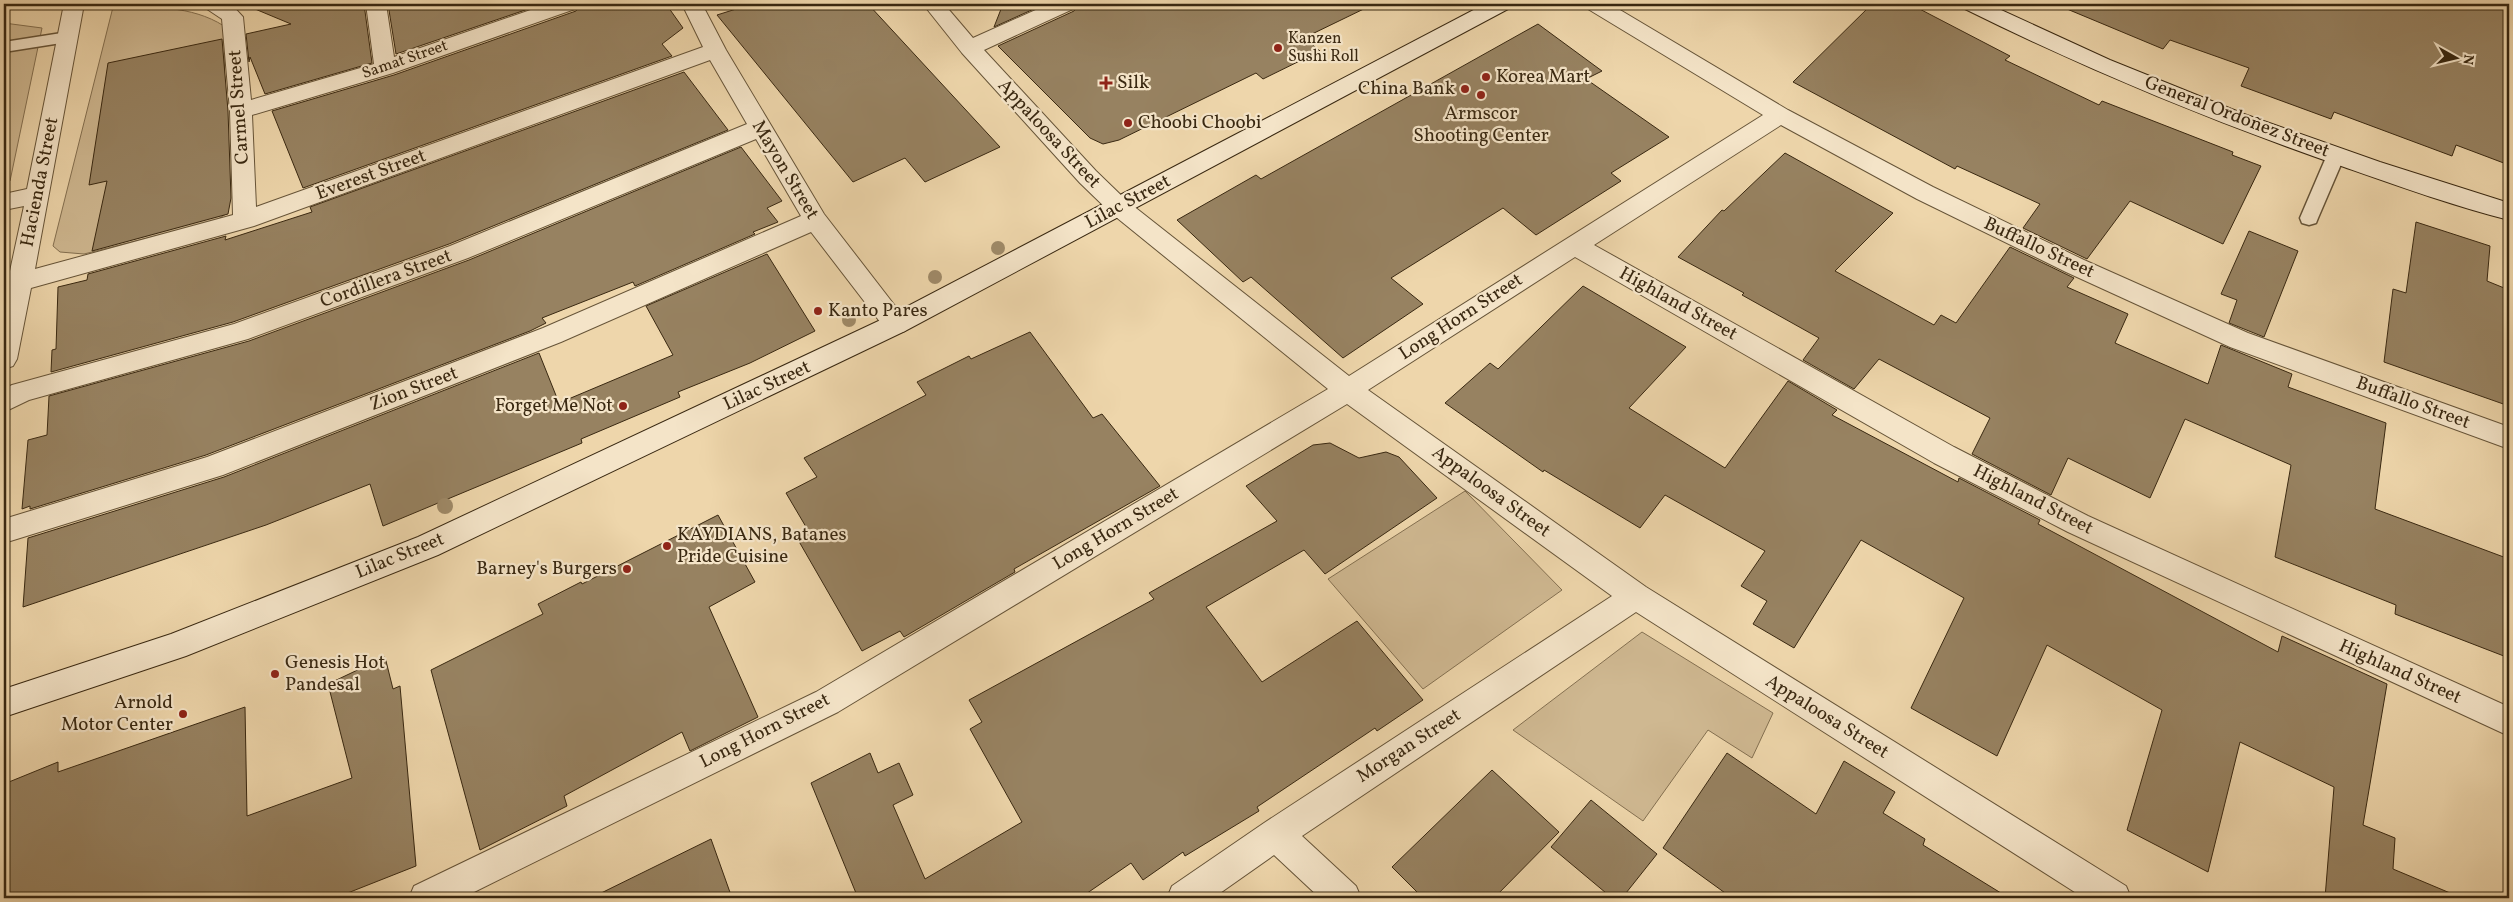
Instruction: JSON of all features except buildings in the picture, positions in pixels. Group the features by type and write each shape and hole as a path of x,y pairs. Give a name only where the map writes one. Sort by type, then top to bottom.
{"street":[{"name":"Hacienda Street","path":"4,359 38,195 74,4"},
{"name":"Carmel Street","path":"214,4 223,8 232,17 241,111 245,220"},
{"path":"376,4 385,68"},
{"name":"Samat Street","path":"241,111 385,68 536,8 568,4"},
{"name":"Mayon Street","path":"692,4 715,50 815,220 896,324"},
{"name":"Appaloosa Street","path":"933,4 970,48 1088,177 1119,207 1204,277 1348,390 1636,596 2114,898"},
{"path":"970,48 1066,4"},
{"name":"Lilac Street","path":"4,703 175,646 428,546 896,324 1501,4"},
{"name":"Buffallo Street","path":"1595,4 1780,115 1925,193 2075,266 2239,340 2509,438"},
{"name":"General Ordoñez Street","path":"1972,4 2034,34 2147,83 2286,138 2509,212"},
{"name":"Everest Street","path":"20,282 245,220 715,50"},
{"name":"Long Horn Street","path":"426,898 827,702 1348,390 1780,115"},
{"name":"Cordillera Street","path":"4,401 21,392 239,332 460,252 760,128"},
{"path":"4,202 38,195"},
{"name":"Zion Street","path":"4,531 213,467 552,335 815,220"},
{"name":"Highland Street","path":"1574,245 1944,455 2078,524 2509,722"},
{"name":"Morgan Street","path":"1184,898 1276,834 1636,596"},
{"path":"1276,834 1344,898"}],"lane":[{"path":"4,47 68,37"},
{"path":"2309,218 2336,155"}],"shaded area":[{"path":"113,7 156,7 184,11 198,14 224,26 226,214 215,221 84,254 60,252 53,246"},
{"path":"4,23 42,28 10,181 4,183"},
{"path":"1465,491 1562,590 1423,689 1328,579"},
{"path":"1642,632 1773,713 1752,758 1708,730 1643,821 1513,730"}],"place":[{"name":"Kanzen Sushi Roll","path":"1278,48"},
{"name":"Korea Mart","path":"1486,77"},
{"name":"Silk","path":"1106,83"},
{"name":"China Bank","path":"1465,89"},
{"name":"Armscor Shooting Center","path":"1481,95"},
{"name":"Choobi Choobi","path":"1128,123"},
{"name":"Kanto Pares","path":"818,311"},
{"name":"Forget Me Not","path":"623,406"},
{"name":"KAYDIANS, Batanes Pride Cuisine","path":"667,546"},
{"name":"Barney's Burgers","path":"627,569"},
{"name":"Genesis Hot Pandesal","path":"275,674"},
{"name":"Arnold Motor Center","path":"183,714"}]}
